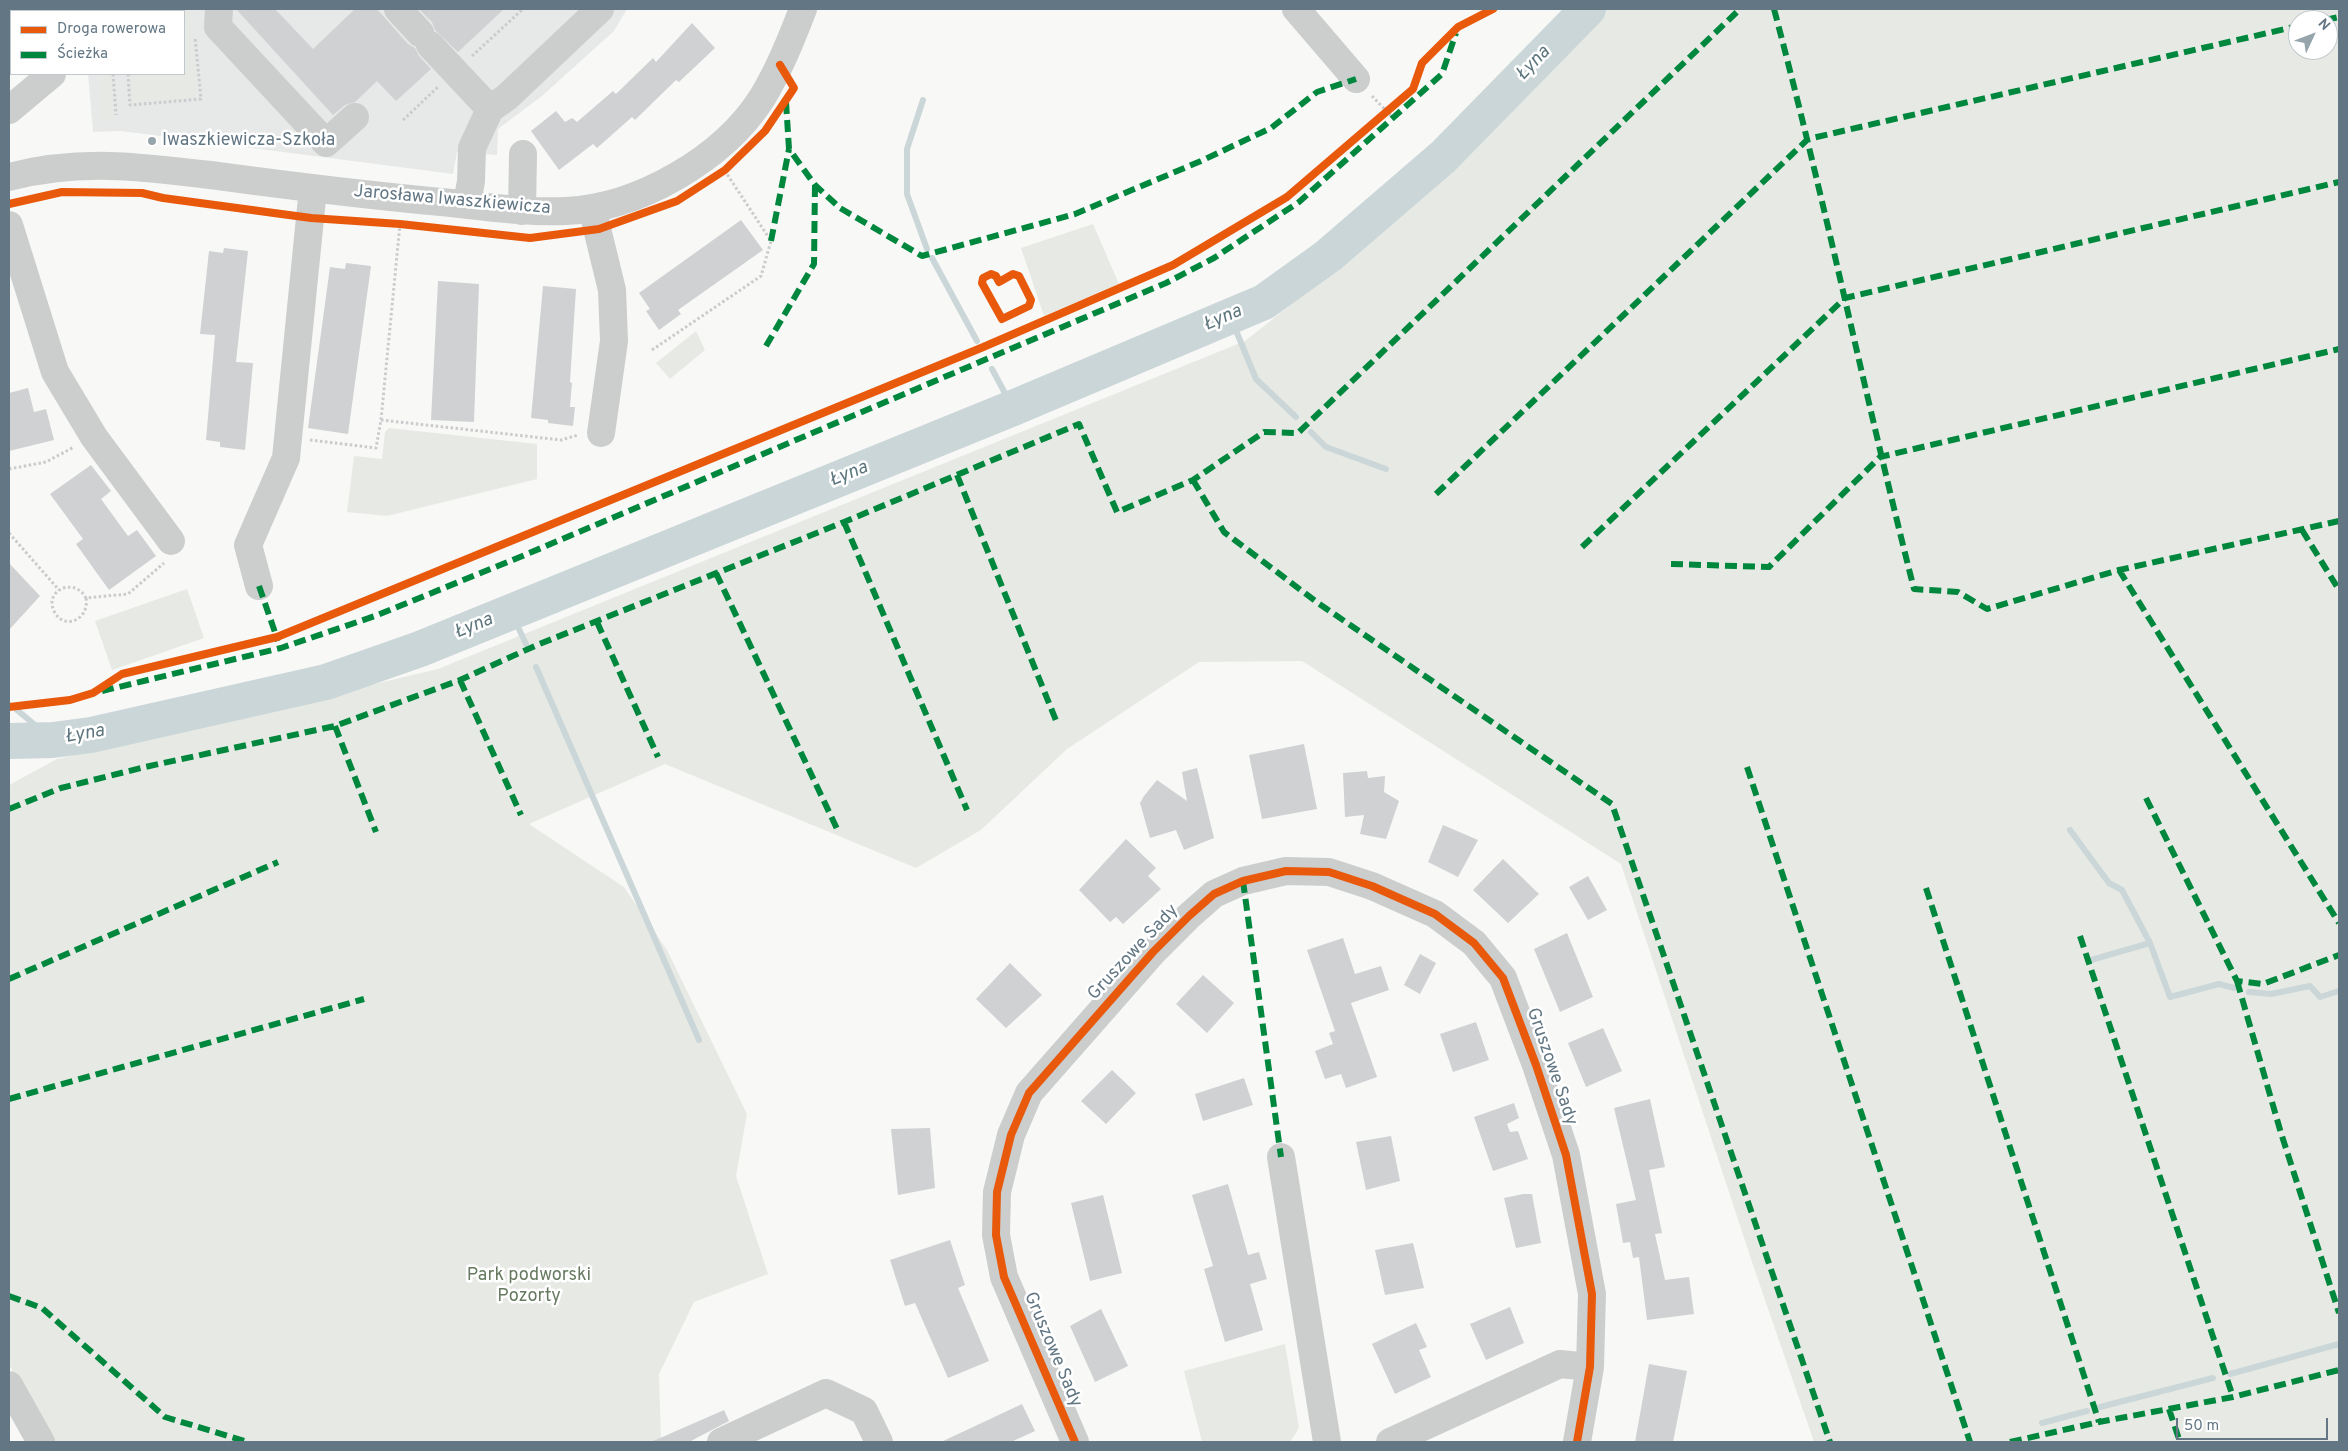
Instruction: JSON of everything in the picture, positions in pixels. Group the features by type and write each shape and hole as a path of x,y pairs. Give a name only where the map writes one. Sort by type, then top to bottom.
{"street":[{"path":"219,9 218,27 326,143 355,118"},
{"path":"398,9 490,110"},
{"path":"467,204 471,180 472,148 490,110 507,97 600,9"},
{"name":"Jarosława Iwaszkiewicza","path":"9,177 38,169 84,165 134,166 522,211 567,211 623,202 655,188 707,155 732,133 761,99 784,60 803,9"},
{"path":"1296,9 1356,79"},
{"path":"9,110 51,75"},
{"path":"522,211 523,154"},
{"path":"260,586 248,545 286,458 312,188"},
{"path":"590,434 614,341 612,290 592,208"},
{"path":"10,237 55,372 94,437 171,541"},
{"name":"Gruszowe Sady","path":"1075,1442 1004,1277 996,1235 997,1192 1011,1135 1029,1093 1153,952 1188,916 1214,894 1243,880 1286,871 1329,872 1372,886 1435,914 1474,943 1503,978 1536,1065 1566,1155 1592,1294 1590,1366 1577,1442"},
{"path":"1281,1157 1327,1442"},
{"path":"1390,1442 1560,1364 1590,1366"},
{"path":"9,1385 42,1442"},
{"path":"722,1442 826,1393 864,1412 880,1442"}],"path":[{"path":"469,58 523,9"},
{"path":"128,75 130,105 201,99 195,36"},
{"path":"113,75 116,115"},
{"path":"1356,79 1394,119"},
{"path":"403,120 445,82"},
{"path":"1379,117 1392,105"},
{"path":"652,350 761,276 771,241 725,170"},
{"path":"288,438 376,448 381,420 400,224"},
{"path":"381,420 561,440 590,434"},
{"path":"9,469 46,462 94,437"},
{"path":"9,533 59,590"},
{"path":"86,598 128,594 166,561 171,541"},
{"path":"69,587 80,590 86,598 84,614 74,621 63,620 58,616 53,606 55,594 59,590 69,587"}],"shaded area":[{"path":"627,9 614,31 542,96 498,129 497,155 457,152 453,174 121,131 93,132 88,75 185,75 185,10 83,10"}],"green space":[{"path":"190,9 197,98 132,102 130,75 185,75 185,10 125,10"},
{"name":"Park podworski Pozorty","path":"1604,9 2339,9 2339,1442 1814,1442 1753,1265 1621,864 1302,661 1199,662 1067,749 981,830 916,868 665,764 529,824 624,887 667,950 747,1114 736,1176 768,1274 694,1302 659,1374 661,1439 654,1442 55,1442 9,1365 9,785 57,759 438,669 1245,341 1308,291"},
{"path":"98,75 110,75 114,119 102,120"},
{"path":"1093,224 1119,284 1044,316 1021,248"},
{"path":"696,331 705,350 670,379 656,363"},
{"path":"389,428 537,444 537,479 387,516 347,512 354,456 382,459 385,432"},
{"path":"187,589 204,638 112,670 95,621"},
{"path":"1285,1344 1299,1428 1290,1442 1202,1442 1184,1371"}],"building":[{"path":"236,9 275,9 313,49 355,9 377,9 408,44 415,48 419,56 431,69 396,101 377,81 355,102 345,105 333,115"},
{"path":"419,9 504,9 458,52 435,30 432,22"},
{"path":"692,23 715,48 679,82 676,80 635,120 632,117 597,148 593,144 559,170 531,131 556,111 565,122 572,118 577,122 613,91 616,94 653,58 656,62"},
{"path":"741,220 763,250 678,310 681,314 659,330 646,311 650,309 639,293"},
{"path":"224,248 248,251 236,362 253,363 245,450 220,447 220,442 206,440 215,335 200,334 209,251 223,253"},
{"path":"346,263 371,266 348,434 308,428 330,267 345,269"},
{"path":"438,281 479,284 474,422 431,420"},
{"path":"543,286 576,289 570,382 572,383 570,407 575,407 573,426 548,423 548,420 531,418"},
{"path":"28,388 34,412 46,409 54,440 9,451 9,393"},
{"path":"91,465 111,491 101,499 128,536 137,530 156,556 109,590 76,544 83,539 50,494"},
{"path":"9,563 40,596 9,630"},
{"path":"1304,744 1317,809 1262,819 1249,755"},
{"path":"1197,768 1214,838 1184,850 1176,830 1150,838 1140,803 1144,796 1157,780 1187,801 1182,772"},
{"path":"1367,771 1368,778 1385,776 1384,792 1399,801 1386,839 1360,834 1364,815 1345,817 1343,773"},
{"path":"1443,825 1478,840 1458,877 1428,862"},
{"path":"1126,839 1156,868 1148,876 1161,889 1123,924 1116,917 1110,922 1079,890"},
{"path":"1503,859 1539,894 1508,923 1473,890"},
{"path":"1588,876 1607,910 1588,920 1569,887"},
{"path":"1567,933 1593,997 1560,1012 1534,949"},
{"path":"1343,938 1355,974 1381,966 1389,990 1351,1003 1377,1077 1346,1088 1341,1074 1325,1079 1315,1051 1333,1044 1329,1033 1335,1031 1307,950"},
{"path":"1420,954 1436,963 1420,994 1404,985"},
{"path":"1010,963 1042,995 1006,1028 976,999"},
{"path":"1203,975 1234,1003 1207,1033 1176,1004"},
{"path":"1476,1022 1489,1060 1453,1072 1440,1034"},
{"path":"1603,1028 1622,1071 1586,1087 1568,1043"},
{"path":"1112,1070 1136,1093 1106,1124 1081,1101"},
{"path":"1244,1078 1253,1105 1203,1121 1195,1094"},
{"path":"1650,1099 1665,1167 1649,1170 1662,1233 1655,1234 1665,1280 1689,1277 1694,1314 1647,1320 1639,1257 1633,1258 1630,1242 1623,1243 1616,1204 1636,1200 1614,1108"},
{"path":"1514,1103 1519,1118 1507,1124 1510,1132 1518,1131 1528,1159 1493,1171 1474,1117"},
{"path":"930,1128 935,1188 898,1195 891,1129"},
{"path":"1391,1136 1400,1181 1366,1190 1356,1142"},
{"path":"1228,1184 1248,1255 1259,1252 1267,1279 1250,1284 1263,1330 1225,1342 1204,1269 1213,1266 1192,1195"},
{"path":"1532,1194 1541,1243 1516,1248 1504,1198"},
{"path":"1103,1195 1122,1273 1090,1281 1071,1203"},
{"path":"950,1240 965,1285 958,1288 989,1361 948,1378 915,1303 905,1306 890,1260"},
{"path":"1413,1243 1424,1288 1385,1295 1375,1250"},
{"path":"1510,1307 1524,1343 1486,1360 1470,1324"},
{"path":"1101,1309 1128,1366 1095,1382 1070,1326"},
{"path":"1416,1323 1427,1347 1419,1350 1431,1377 1395,1394 1372,1344"},
{"path":"1649,1364 1687,1371 1673,1442 1635,1442"},
{"path":"1022,1404 1035,1431 1011,1442 941,1442"},
{"path":"724,1410 729,1421 689,1442 651,1442"}],"waterway":[{"name":"Łyna","path":"9,741 53,740 91,735 326,682 420,649 1013,408 1264,302 1328,256 1443,157 1588,9"},
{"path":"923,100 907,149 907,194 927,249"},
{"path":"932,258 977,341"},
{"path":"1230,316 1256,379 1296,417"},
{"path":"992,369 1013,408"},
{"path":"1311,432 1326,447 1386,469"},
{"path":"511,612 526,644"},
{"path":"536,667 699,1040"},
{"path":"17,710 53,740"},
{"path":"2070,830 2109,883 2122,890 2150,943 2170,997 2219,984 2234,988"},
{"path":"2091,960 2150,943"},
{"path":"2249,992 2271,994 2310,986 2320,997 2339,991"},
{"path":"2230,1374 2339,1344"},
{"path":"2100,1407 2213,1378"},
{"path":"2042,1423 2087,1411"}],"marked path":[{"path":"9,809 61,788 145,767 335,726 460,680 537,645 844,522 1079,424 1117,512 1193,480 1264,432 1298,433 1740,9"},
{"path":"1774,9 1793,81 1914,589 1958,592 1987,609 2119,570 2339,521"},
{"path":"1436,494 1808,139 2288,28"},
{"path":"102,691 281,648 375,616 520,557 1166,283 1214,258 1299,202 1442,74 1456,33"},
{"path":"786,102 789,149 815,185 840,208 922,256 1075,214 1201,161 1271,128 1317,92 1356,79"},
{"path":"771,241 789,149"},
{"path":"1582,547 1845,298 2339,182"},
{"path":"766,346 814,264 815,185"},
{"path":"1671,564 1769,567 1880,457 2339,349"},
{"path":"957,475 1057,723"},
{"path":"1193,480 1224,532 1318,603 1612,804 1830,1442"},
{"path":"844,522 967,810"},
{"path":"2302,530 2339,590"},
{"path":"2119,570 2339,923"},
{"path":"716,573 839,833"},
{"path":"259,586 278,641"},
{"path":"597,622 658,757"},
{"path":"460,680 521,815"},
{"path":"335,726 376,832"},
{"path":"1747,767 1970,1442"},
{"path":"2146,798 2237,981 2263,984 2339,955"},
{"path":"9,979 278,862"},
{"path":"1243,881 1281,1157"},
{"path":"1926,888 2099,1422"},
{"path":"2080,936 2233,1397"},
{"path":"2237,981 2281,1133 2339,1313"},
{"path":"9,1099 364,999"},
{"path":"9,1296 42,1308 165,1417 248,1442"},
{"path":"2010,1442 2099,1422 2233,1397 2339,1370"},
{"path":"2169,1409 2180,1442"}],"cycle path":[{"path":"9,707 70,700 93,693 122,674 277,637 981,348 1173,265 1287,197 1413,89 1422,63 1458,27 1493,9"},
{"path":"9,204 62,192 142,193 163,198 311,218 400,224 530,238 599,229 677,201 725,170 765,131 794,88 780,65"},
{"path":"991,274 996,276 999,282 1013,274 1019,276 1031,300 1029,306 1002,319 982,283 983,278 991,274"},
{"path":"1075,1442 1004,1277 996,1235 997,1192 1011,1135 1029,1093 1153,952 1189,916 1214,894 1243,881 1286,871 1329,872 1372,886 1435,914 1474,943 1503,978 1536,1065 1566,1155 1592,1294 1590,1367 1577,1442"}],"place":[{"name":"Iwaszkiewicza-Szkoła","path":"152,141"}]}
